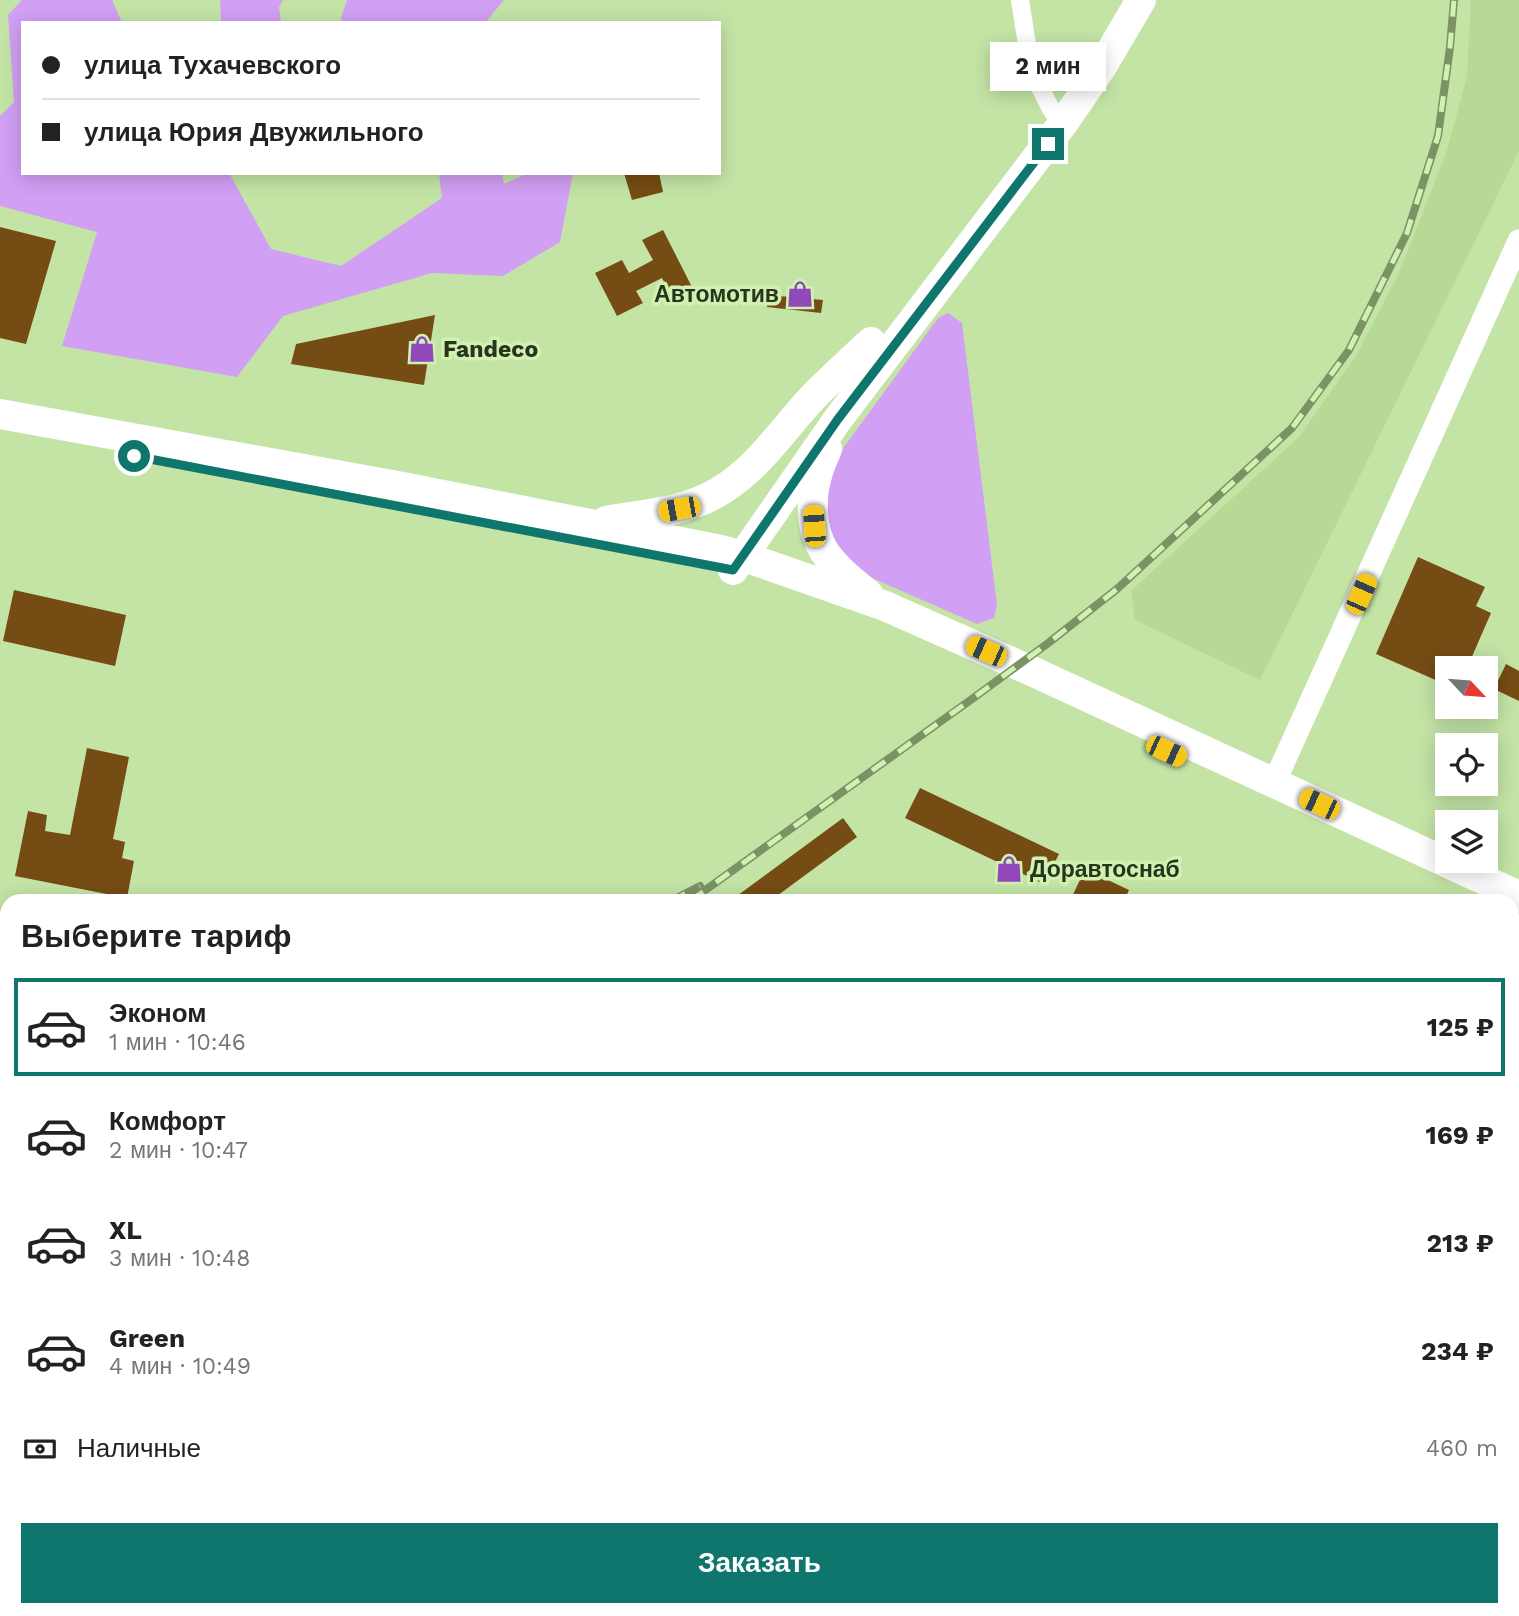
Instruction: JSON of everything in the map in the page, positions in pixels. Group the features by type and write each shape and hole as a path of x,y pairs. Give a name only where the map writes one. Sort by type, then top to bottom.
{"main road":[{"path":"727,560 838,419 1058,117 1121,0"},
{"path":"727,560 871,342 1101,68 1141,0"},
{"path":"587,524 679,509 732,485 763,456 816,394 871,342"},
{"path":"0,414 404,487 587,524 727,560 885,606 1513,894"},
{"path":"838,419 816,478 814,526 824,551 850,580 885,606"},
{"path":"0,430 727,560 1022,683 1471,894"}],"street":[{"path":"1020,0 1031,70 1058,117"},
{"path":"1275,783 1519,241"}],"shaded area":[{"path":"22,0 112,0 121,21 21,21 21,175 230,175 271,249 341,266 442,198 439,175 502,175 504,184 524,175 573,175 560,242 503,276 432,273 283,316 237,377 62,346 97,232 0,206 0,116 14,102 8,15"},
{"path":"220,0 283,0 279,7 281,21 221,21"},
{"path":"347,0 504,0 487,21 342,21"},
{"path":"1471,0 1519,0 1519,151 1260,680 1135,620 1131,591 1299,437 1357,354 1400,271 1446,153 1467,77"},
{"path":"948,313 962,323 997,605 994,618 977,624 847,567 832,545 828,518 828,485 844,447 938,318"}],"building":[{"path":"625,175 659,175 663,192 632,200"},
{"path":"0,227 56,241 26,344 0,338"},
{"path":"663,230 693,289 673,299 662,278 636,291 643,303 617,316 595,273 622,260 629,273 653,260 642,240"},
{"path":"768,295 823,300 821,313 767,307"},
{"path":"435,315 424,385 291,364 296,344"},
{"path":"1418,557 1485,587 1476,606 1491,613 1472,656 1435,656 1435,680 1376,654"},
{"path":"14,590 126,615 115,666 3,641"},
{"path":"1506,664 1519,671 1519,701 1498,691 1498,681"},
{"path":"87,748 129,757 113,839 125,842 122,858 134,861 128,894 107,894 15,876 28,811 47,815 45,831 70,835"},
{"path":"920,788 1059,854 1044,884 905,818"},
{"path":"843,818 857,837 780,894 740,894"},
{"path":"1085,869 1129,890 1127,894 1073,894"}],"railway":[{"path":"700,894 972,699 1117,589 1292,428 1349,350 1407,233 1438,136 1454,0"},
{"path":"685,894 700,886"}],"place":[{"name":"Автомотив","path":"800,294"},
{"name":"Fandeco","path":"422,349"},
{"name":"Доравтоснаб","path":"1009,869"}],"route":[{"path":"134,456 733,570 838,419 1048,144"}]}
